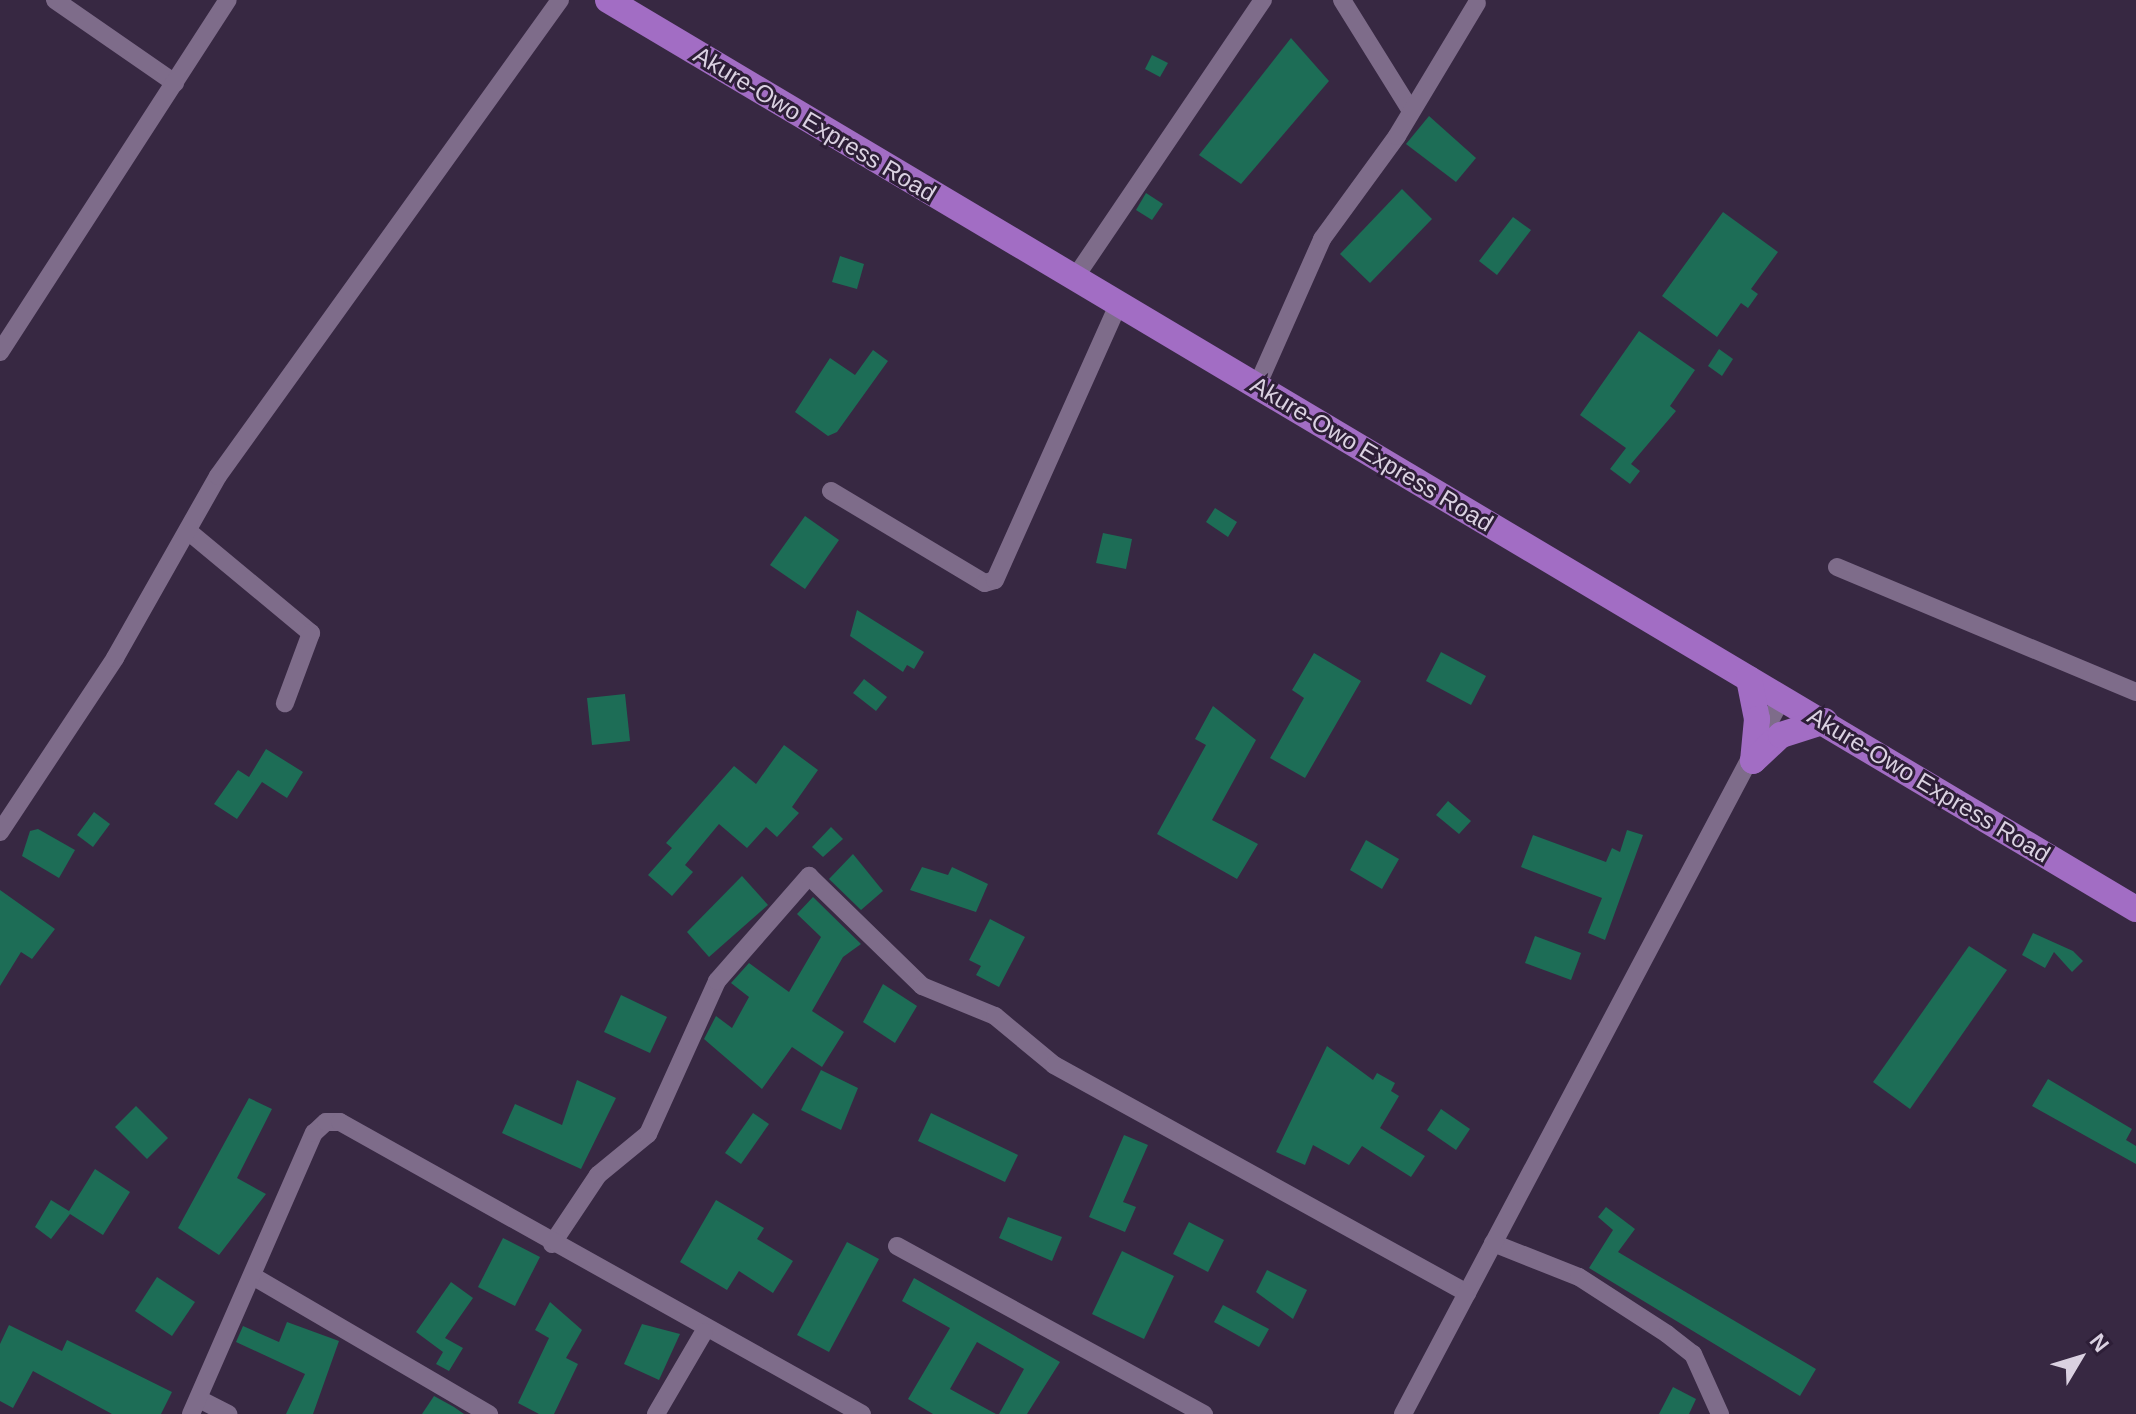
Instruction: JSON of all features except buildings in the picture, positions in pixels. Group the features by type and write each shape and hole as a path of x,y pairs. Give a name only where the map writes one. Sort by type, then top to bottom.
{"highway":[{"name":"Akure-Owo Express Road","path":"608,0 1749,679 1825,721 2136,909"},
{"path":"1749,679 1757,719 1753,761"},
{"path":"1753,761 1781,735 1825,721"}],"street":[{"path":"55,0 175,83"},
{"path":"0,352 228,0"},
{"path":"0,832 299,358 560,0"},
{"path":"1074,279 1263,0"},
{"path":"1342,0 1411,111"},
{"path":"1257,386 1300,278 1411,111 1477,3"},
{"path":"831,491 985,583 995,580 1118,305"},
{"path":"188,531 311,633 285,703"},
{"path":"1837,567 2136,692"},
{"path":"1403,1414 1753,761 1782,698"},
{"path":"552,1244 598,1175 648,1134 717,981 809,876 922,986 995,1016 1054,1065 1467,1293"},
{"path":"228,1414 195,1406 256,1278 314,1133 326,1122 340,1122 704,1332 857,1413"},
{"path":"1493,1243 1579,1277 1675,1341 1714,1387 1720,1414"},
{"path":"897,1246 1204,1414"},
{"path":"256,1278 489,1414"},
{"path":"656,1414 704,1332"}]}
